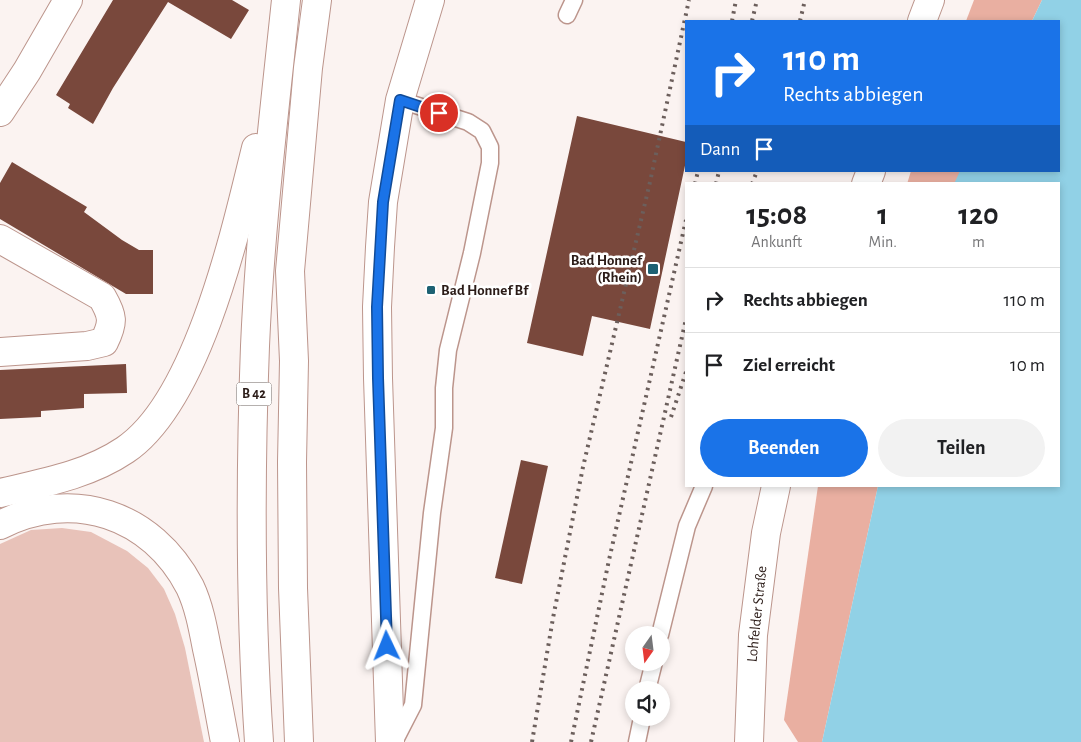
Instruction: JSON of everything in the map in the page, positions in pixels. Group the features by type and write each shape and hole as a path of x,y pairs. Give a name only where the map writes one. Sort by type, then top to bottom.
{"main road":[{"path":"0,112 27,71 68,0"},
{"name":"B 42","path":"259,742 253,649 252,459 255,345 269,157 286,0"},
{"name":"B 42","path":"299,742 293,569 292,462 294,361 290,271 316,0"},
{"path":"294,361 308,273 325,70 334,0"},
{"path":"392,742 378,378 377,307 380,238 383,202 400,100 430,0"},
{"path":"922,20 930,0"},
{"path":"0,493 56,480 88,470 108,460 127,449 143,435 172,396 190,361 223,274 281,47"},
{"path":"0,240 102,297 111,311 110,328 104,342 87,346 0,352"},
{"name":"Lohfelder Straße","path":"749,742 753,635 766,533 776,487"},
{"path":"0,525 22,515 52,509 76,508 101,512 126,521 143,531 163,550 178,568 190,588 200,616 225,742"}],"lane":[{"path":"568,15 574,0"},
{"path":"392,742 413,704 432,513 444,428 444,388 448,350 472,253 490,163 490,147 482,131 468,122 400,100"},
{"path":"662,626 687,526 704,487"},
{"path":"637,742 640,726"}],"shaded area":[{"path":"974,0 1042,0 1032,20 966,20"},
{"path":"911,172 961,172 956,182 908,182"},
{"path":"818,487 878,487 822,742 798,742 784,720"},
{"path":"62,528 91,532 127,551 148,568 164,589 175,614 185,648 204,742 0,742 0,544 31,530"}],"water":[{"path":"1042,0 1081,0 1081,742 822,742 878,487 1060,487 1060,182 955,182 960,172 1060,172 1060,20 1032,20"}],"building":[{"path":"113,0 232,0 249,10 231,39 168,2 113,88 93,124 68,108 70,104 56,95"},
{"path":"577,116 685,142 685,166 650,329 592,316 583,356 527,343"},
{"path":"12,162 87,207 84,212 122,240 139,250 153,250 153,294 126,294 0,219 0,183"},
{"path":"126,364 127,393 84,394 84,408 41,411 41,417 0,419 0,370"},
{"path":"521,460 548,466 522,584 495,578"}],"railway":[{"path":"532,742 553,618 583,467 650,182 689,0"},
{"path":"732,20 736,0"},
{"path":"752,20 757,0"},
{"path":"800,20 805,0"},
{"path":"695,182 698,172"},
{"path":"716,182 719,172"},
{"path":"753,182 757,172"},
{"path":"571,742 609,560 685,224"},
{"path":"591,742 685,323"},
{"path":"671,417 685,375"}],"place":[{"name":"Bad Honnef (Rhein)","path":"653,269"},
{"name":"Bad Honnef Bf","path":"431,290"}],"route":[{"path":"387,646 377,307 383,202 400,100 439,113"}]}
